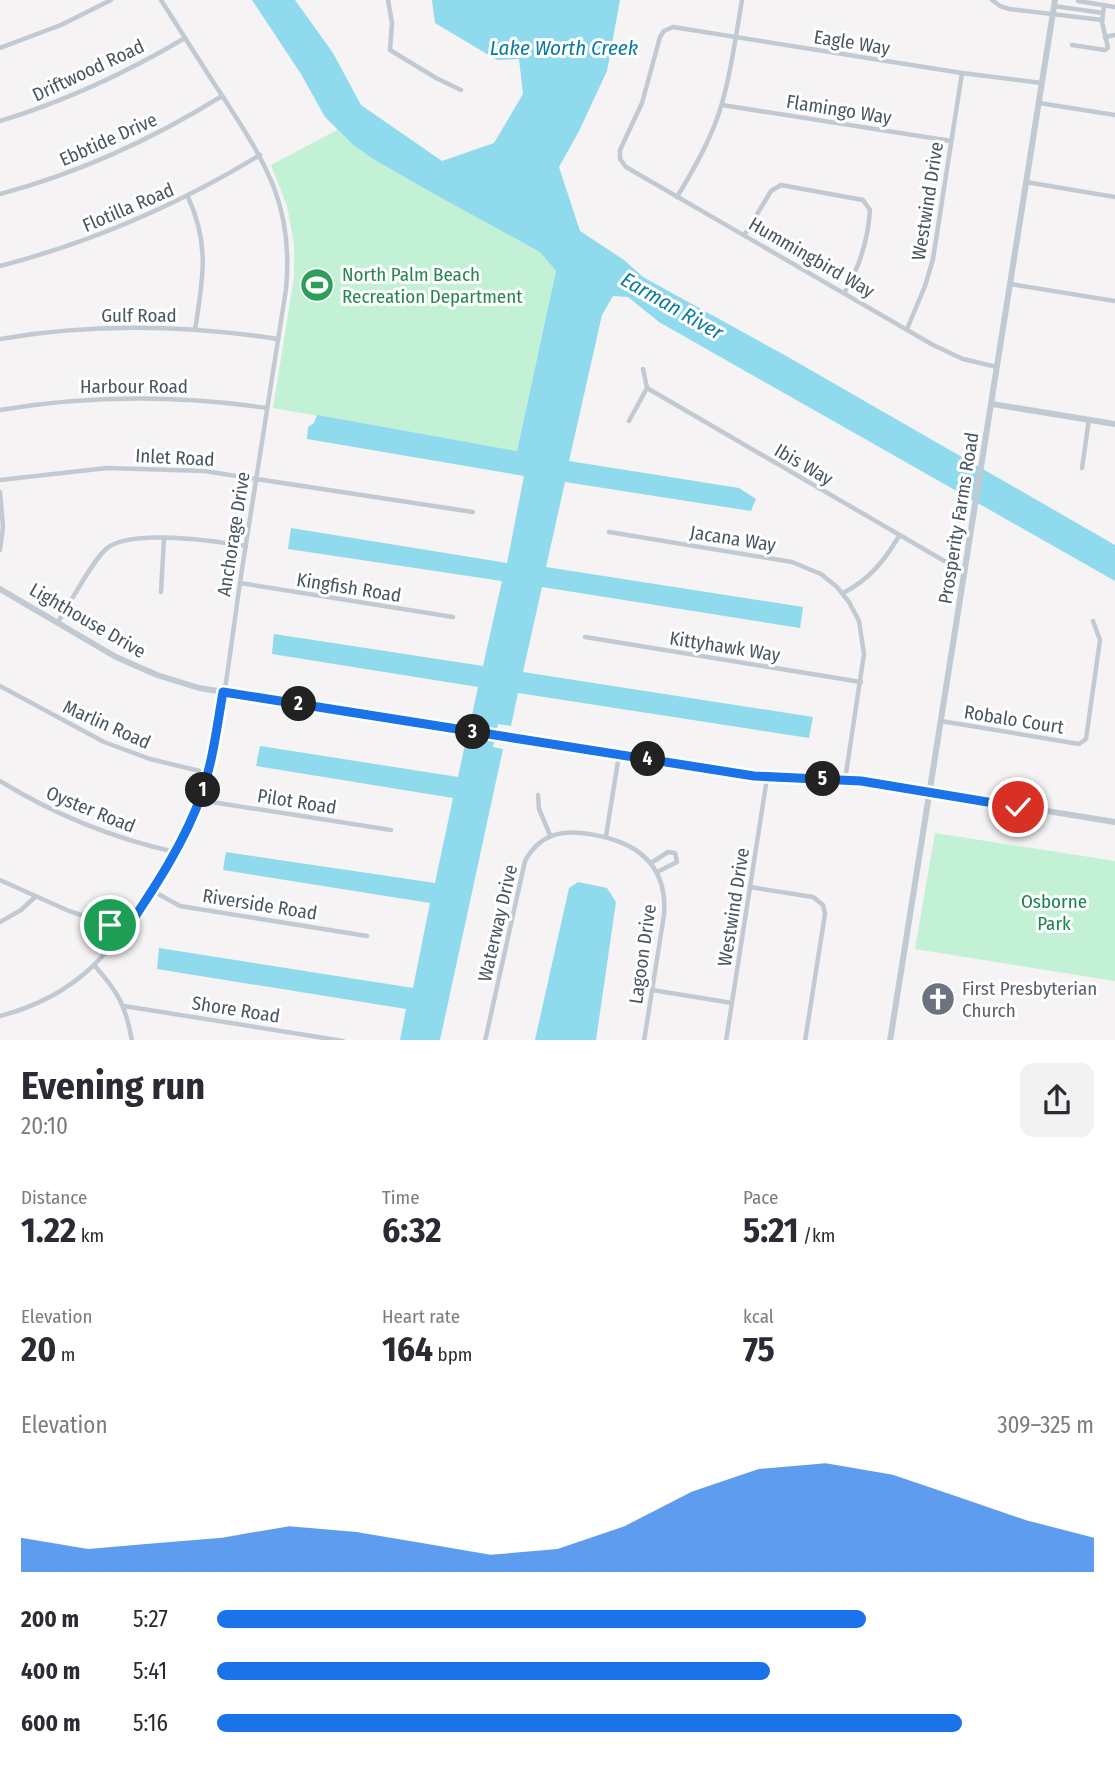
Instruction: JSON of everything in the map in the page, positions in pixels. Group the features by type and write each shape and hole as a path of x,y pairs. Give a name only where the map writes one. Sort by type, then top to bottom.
{"street":[{"path":"0,48 61,25 111,0"},
{"name":"Anchorage Drive","path":"0,1016 45,1000 68,987 94,966 126,930 175,852 199,800 208,773 223,692 268,408 288,272 287,238 275,188 260,155 160,0"},
{"path":"388,0 390,50 461,90"},
{"path":"677,197 704,148 722,105 742,0"},
{"path":"992,0 1009,9 1102,19"},
{"path":"1078,1 1115,7"},
{"path":"1054,3 1103,13"},
{"name":"Prosperity Farms Road","path":"890,1040 1054,3"},
{"path":"1072,45 1105,50 1108,48 1102,19 1104,5"},
{"name":"Eagle Way","path":"620,159 620,150 649,83 662,34 673,27 962,73 1042,83"},
{"path":"1105,37 1115,35"},
{"name":"Driftwood Road","path":"0,121 95,86 185,37"},
{"name":"Westwind Drive","path":"907,329 930,270 962,73"},
{"name":"Ebbtide Drive","path":"0,194 45,181 110,156 172,126 222,96"},
{"path":"1038,103 1115,115"},
{"name":"Flamingo Way","path":"722,105 951,141"},
{"name":"Flotilla Road","path":"0,266 92,238 188,197 260,155"},
{"name":"Hummingbird Way","path":"620,159 626,167 933,345 963,359 997,367"},
{"path":"1026,182 1115,197"},
{"path":"745,234 771,191 780,185 863,200 870,210 863,253 845,292"},
{"path":"188,197 200,227 204,252 203,282 195,330"},
{"path":"1010,284 1115,301"},
{"name":"Gulf Road","path":"0,339 85,330 195,330 278,339"},
{"path":"629,421 646,388 643,369"},
{"name":"Ibis Way","path":"646,388 965,573"},
{"name":"Harbour Road","path":"0,410 56,402 128,398 200,400 268,408"},
{"path":"992,404 1115,424"},
{"path":"1082,468 1089,419"},
{"name":"Inlet Road","path":"0,480 71,471 139,468 204,471 473,512"},
{"path":"0,492 3,527 0,550"},
{"name":"Jacana Way","path":"609,532 792,562 821,574 843,593"},
{"path":"845,780 864,654 861,629 843,593 872,574 899,536"},
{"path":"58,622 107,548 129,538 164,538 246,546"},
{"path":"162,592 164,538"},
{"name":"Kingfish Road","path":"240,583 453,617"},
{"name":"Lighthouse Drive","path":"0,589 136,667 177,682 223,692 768,778 883,784 1115,822"},
{"name":"Robalo Court","path":"942,721 1079,744 1083,742 1086,739 1100,640 1093,621"},
{"name":"Kittyhawk Way","path":"585,637 860,682"},
{"name":"Marlin Road","path":"0,686 104,742 150,760 208,773"},
{"path":"538,795 539,809 550,835 575,831 606,836 619,755"},
{"name":"Westwind Drive","path":"726,1040 768,778"},
{"name":"Oyster Road","path":"0,781 43,806 92,827 175,852"},
{"name":"Pilot Road","path":"199,800 390,830"},
{"name":"Waterway Drive","path":"485,1040 525,861 534,847 550,835"},
{"name":"Lagoon Drive","path":"606,836 634,847 651,863 663,890 665,910 644,1040"},
{"path":"651,863 668,852 677,856 674,865 657,872"},
{"path":"0,880 35,897 126,930"},
{"path":"750,887 813,898 823,905 825,914 805,1040"},
{"name":"Riverside Road","path":"151,890 180,906 367,936"},
{"path":"0,922 21,910 35,897"},
{"path":"94,966 116,990 124,1006 132,1040"},
{"path":"652,990 732,1003"},
{"name":"Shore Road","path":"124,1006 337,1040"}],"green space":[{"path":"337,130 373,159 540,252 556,271 517,451 273,408 294,277 294,244 287,206 271,165"},
{"name":"Osborne Park","path":"935,833 1115,861 1115,981 915,949"}],"water":[{"name":"Lake Worth Creek","path":"252,0 295,0 333,53 361,105 442,161 494,143 523,94 519,59 497,60 435,23 432,0 620,0 607,71 559,167 580,231 624,260 643,277 1115,545 1115,581 659,322 628,297 613,296 602,315 569,461 739,488 756,499 751,511 565,482 546,567 803,607 800,628 542,587 523,672 813,717 809,738 518,693 511,726 498,724 493,747 503,749 440,1040 400,1040 406,1009 157,969 159,948 413,988 430,903 223,870 226,852 435,883 453,798 256,766 260,746 458,777 465,744 479,745 483,722 471,720 478,687 272,654 274,634 483,666 502,581 288,549 291,528 507,563 524,476 307,439 308,427 314,423 317,415 517,451 556,271 540,252 373,159 352,144 325,117 301,74"},
{"path":"578,882 607,888 616,902 596,1040 535,1040 569,888"}],"place":[{"name":"North Palm Beach Recreation Department","path":"317,285"},
{"name":"First Presbyterian Church","path":"938,999"}],"route":[{"path":"110,925 126,930 172,857 191,821 208,773 223,692 754,776 861,781 1018,807"}],"water label":[{"name":"Earman River","path":"672,306"}]}
